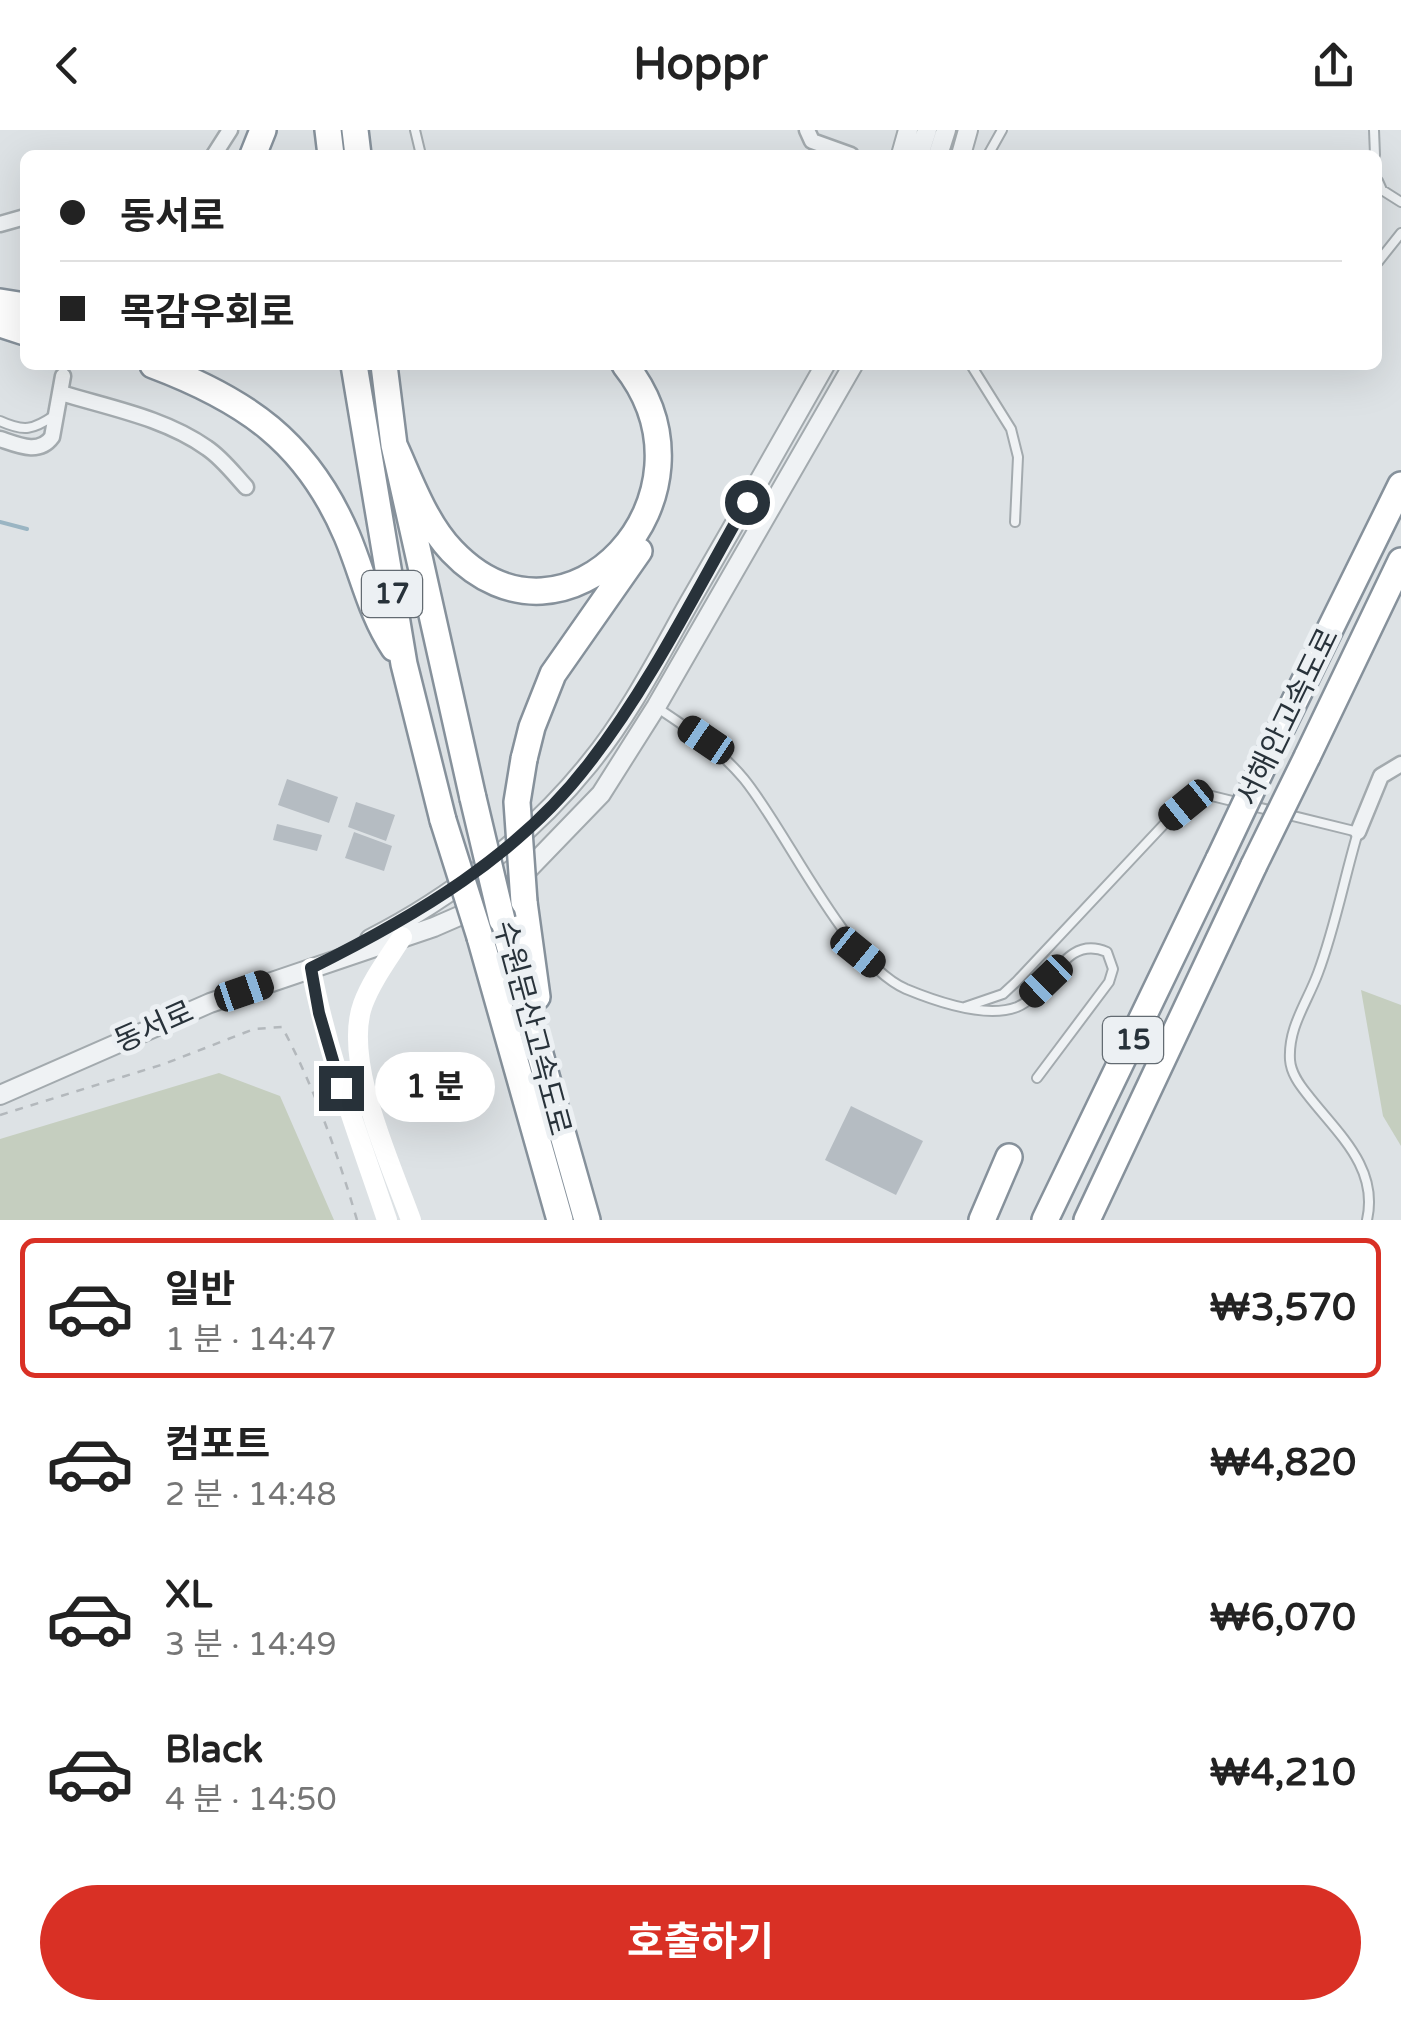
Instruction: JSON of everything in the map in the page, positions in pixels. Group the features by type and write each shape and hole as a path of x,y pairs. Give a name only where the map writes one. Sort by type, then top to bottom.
{"highway":[{"path":"166,370 202,384 248,410 294,450 325,493 347,536 386,636 404,664"},
{"name":"수원문산고속도로","path":"355,370 404,664 443,820 560,1220"},
{"name":"수원문산고속도로","path":"385,370 394,445 502,920 587,1220"},
{"path":"394,445 441,539 470,566 498,582 525,589 554,589 586,580 612,562 635,536 656,484 655,424 640,386 629,370"},
{"path":"552,1101 524,902 518,802 532,727 553,674 636,556 665,498 671,464 669,430 661,400 645,370"},
{"name":"서해안고속도로","path":"1045,1220 1401,485"},
{"name":"서해안고속도로","path":"1087,1220 1401,562"},
{"path":"1026,1220 1092,1126"},
{"path":"982,1220 1009,1157"}],"main road":[{"path":"402,937 376,976 362,1008 358,1044 363,1082 411,1220"},
{"path":"311,968 319,1013 341,1088 388,1220"}],"street":[{"path":"808,130 812,141 837,150"},
{"name":"동서로","path":"311,968 397,925 465,880 547,810 588,766 630,706 822,370"},
{"name":"동서로","path":"0,1094 210,1002 480,907 516,882 600,794 656,707 851,370"},
{"path":"0,439 36,449 46,445 52,437 63,376"},
{"path":"62,393 170,426 212,450 246,487"},
{"path":"1358,832 1381,776 1401,764"}],"lane":[{"path":"1382,257 1401,234"},
{"path":"974,370 1010,429 1018,458 1015,522"},
{"path":"0,422 20,430 34,429 56,414"},
{"path":"656,707 706,740 742,776 858,952 902,988 965,1007 998,1011 1020,1006 1071,954 1086,947 1107,952 1112,961 1109,982 1037,1078"},
{"path":"965,1007 1003,994 1186,805 1212,796 1358,832 1317,975 1291,1035 1290,1064 1297,1082 1364,1168 1370,1187 1367,1220"}],"path":[{"path":"0,1116 164,1064 254,1029 282,1026 346,1181 356,1220"}],"green space":[{"path":"1361,990 1401,1005 1401,1146 1383,1116"},
{"path":"219,1073 280,1096 334,1220 0,1220 0,1139"}],"building":[{"path":"287,779 338,797 329,823 278,805"},
{"path":"356,802 395,815 386,841 348,827"},
{"path":"277,824 322,835 317,851 273,840"},
{"path":"354,832 392,846 384,871 345,858"},
{"path":"851,1106 923,1141 896,1195 825,1160"}],"waterway":[{"path":"0,522 27,529"}],"route":[{"path":"341,1088 319,1013 311,968 397,925 439,898 547,810 588,766 630,706 747,502"}]}
